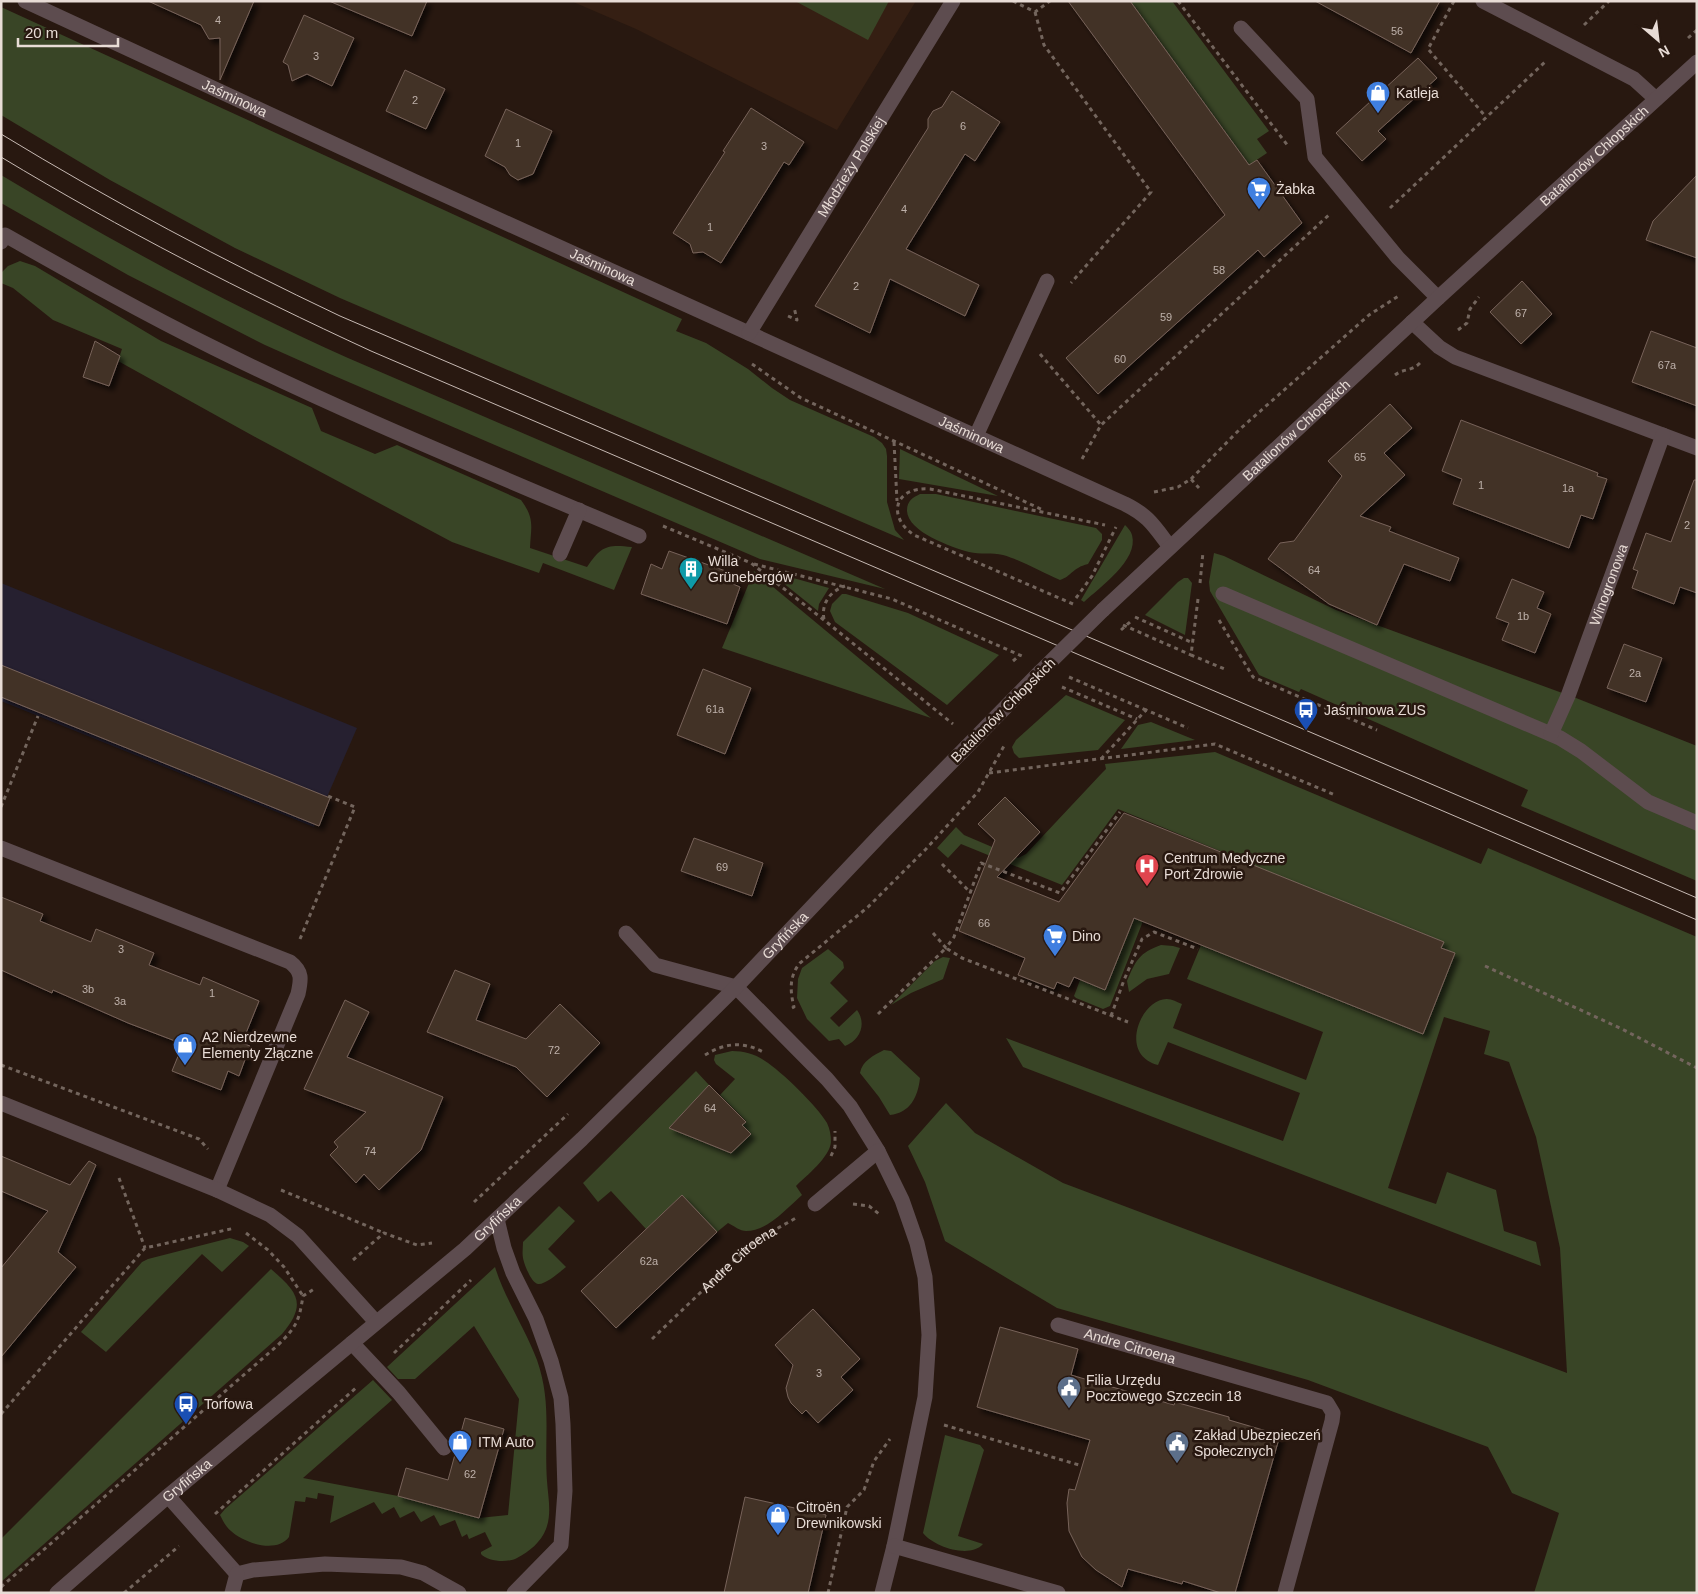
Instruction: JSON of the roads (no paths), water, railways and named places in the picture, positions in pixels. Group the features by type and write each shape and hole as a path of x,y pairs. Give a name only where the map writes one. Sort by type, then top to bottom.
{"street":[{"name":"Jaśminowa","path":"25,1 1143,514 1154,525 1170,547"},
{"name":"Młodzieży Polskiej","path":"749,332 953,1"},
{"path":"1483,1 1634,79 1656,99"},
{"path":"1241,28 1307,99 1315,157 1398,258 1438,298"},
{"name":"Batalionów Chłopskich","path":"904,810 1040,672 1170,547 1438,298 1697,62"},
{"path":"3,238 214,348 349,412 639,536"},
{"path":"976,436 1047,281"},
{"path":"1412,322 1439,347 1455,357 1697,448"},
{"name":"Winogronowa","path":"1551,734 1568,696 1663,436"},
{"path":"560,554 579,510"},
{"path":"1223,594 1570,743 1648,802 1697,823"},
{"name":"Gryfińska","path":"57,1593 168,1496 465,1248 497,1219 736,987 904,810"},
{"path":"1,848 290,962 297,968 301,980 298,994 217,1190"},
{"path":"626,933 655,965 736,987 827,1079 850,1106 878,1151 902,1200 917,1243 925,1277 929,1335 925,1397 894,1546 882,1593"},
{"path":"1,1103 217,1190 270,1215 303,1241 376,1322"},
{"path":"816,1204 831,1189 878,1151"},
{"path":"497,1219 504,1248 513,1273 536,1319 551,1361 561,1398 563,1424 565,1491 561,1545 514,1593"},
{"name":"Andre Citroena","path":"1058,1325 1327,1402 1333,1413 1332,1421 1285,1593"},
{"path":"352,1343 399,1393 444,1448"},
{"path":"168,1496 237,1574"},
{"path":"894,1546 1058,1593"},
{"path":"237,1574 253,1570 325,1564 401,1567 423,1573 459,1593"},
{"path":"232,1593 237,1574"}],"tram line":[{"path":"1,134 168,230 340,316 1697,898"},
{"path":"1,157 137,235 276,306 371,351 1697,920"}],"place":[{"name":"Katleja","path":"1378,114"},
{"name":"Żabka","path":"1259,210"},
{"name":"Willa Grünebergów","path":"691,590"},
{"name":"Jaśminowa ZUS","path":"1306,731"},
{"name":"Centrum Medyczne Port Zdrowie","path":"1147,887"},
{"name":"Dino","path":"1055,957"},
{"name":"A2 Nierdzewne Elementy Złączne","path":"185,1066"},
{"name":"Filia Urzędu Pocztowego Szczecin 18","path":"1069,1409"},
{"name":"Torfowa","path":"186,1425"},
{"name":"ITM Auto","path":"460,1463"},
{"name":"Zakład Ubezpieczeń Społecznych","path":"1177,1464"},
{"name":"Citroën Drewnikowski","path":"778,1536"}]}
